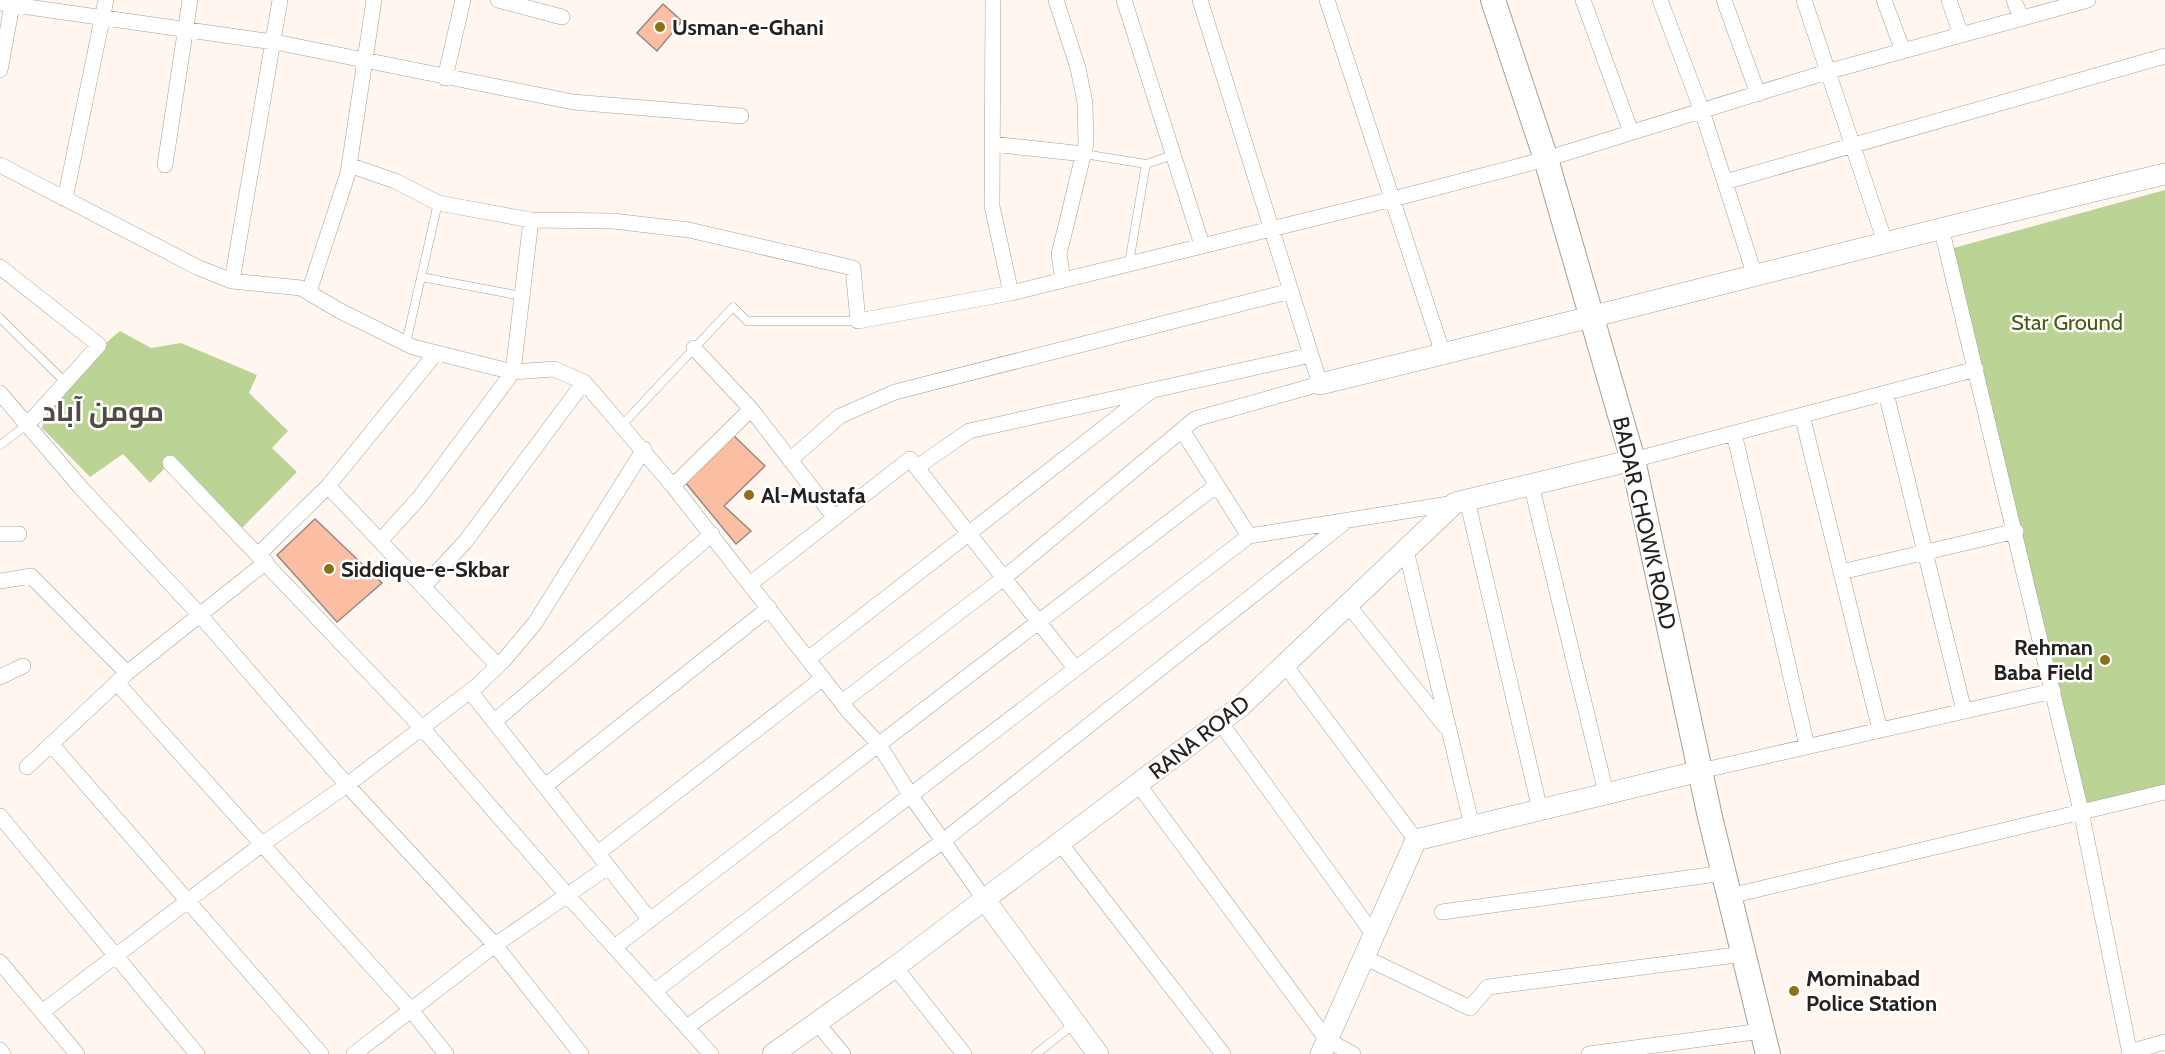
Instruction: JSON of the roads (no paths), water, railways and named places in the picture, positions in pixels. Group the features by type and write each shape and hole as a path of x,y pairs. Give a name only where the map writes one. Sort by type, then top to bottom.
{"main road":[{"name":"BADAR CHOWK ROAD","path":"1493,0 1546,159 1633,460 1701,771 1765,1042"}],"street":[{"path":"65,199 106,0"},
{"path":"165,165 190,0"},
{"path":"232,281 280,0"},
{"path":"309,292 349,165 363,60 374,0"},
{"path":"445,78 463,0"},
{"path":"498,0 562,17"},
{"path":"993,0 992,206 1011,293"},
{"path":"1056,0 1078,68 1085,103 1084,154 1059,254 1063,280"},
{"path":"1124,0 1202,245"},
{"path":"1200,0 1320,384"},
{"path":"1327,0 1443,354"},
{"path":"1583,0 1631,132"},
{"path":"1660,0 1702,111 1755,276"},
{"path":"1724,0 1758,94"},
{"path":"1804,0 1830,71 1885,242"},
{"path":"1884,0 1903,51"},
{"path":"1948,0 1961,35"},
{"path":"2014,0 2021,18"},
{"path":"349,165 395,181 438,203 531,220 613,221 689,230 853,268 858,321 1011,293 1393,199 1546,159 1830,71 2082,1"},
{"path":"0,70 8,3 273,42 573,102 741,116"},
{"path":"1725,182 2165,56"},
{"path":"992,144 1084,154"},
{"path":"0,165 198,268 232,281 301,288 340,311 406,343 436,353 513,372 554,369 584,382 644,449 842,702 878,743 911,796 1098,1054"},
{"path":"842,702 1004,578 1195,419 1320,384 1593,319 1941,227 2165,174"},
{"path":"380,541 419,498 513,372 531,220"},
{"path":"1941,227 2016,531 2081,811 2130,1053 2165,1042"},
{"path":"0,267 99,345 28,424"},
{"path":"790,460 840,416 895,392 1291,291"},
{"path":"694,348 751,409 835,518"},
{"path":"27,767 122,678 262,558 328,486 436,353"},
{"path":"916,467 969,431 1311,355"},
{"path":"1633,460 1976,369"},
{"path":"423,587 465,542 584,382"},
{"path":"808,659 1151,391"},
{"path":"0,393 82,489 199,614 347,784 495,945 581,1054"},
{"path":"1886,393 1964,711"},
{"path":"673,486 751,409"},
{"path":"1802,415 1880,730"},
{"path":"1182,430 1249,536"},
{"path":"1734,433 1807,746"},
{"path":"42,1012 261,845 423,729 498,666 535,623 644,449"},
{"path":"750,584 910,459 1075,668"},
{"name":"RANA ROAD","path":"773,1054 895,967 1220,722 1461,502 1633,460"},
{"path":"170,463 423,729 568,896 616,946 711,1054"},
{"path":"616,946 1037,620 1217,484"},
{"path":"1531,484 1606,794"},
{"path":"328,486 498,666"},
{"path":"655,991 1249,536 1461,502 1540,810"},
{"path":"687,1027 943,841 1347,520"},
{"path":"1841,572 2016,531"},
{"path":"0,534 19,534"},
{"path":"494,722 712,534"},
{"path":"1406,550 1472,826"},
{"path":"0,581 31,576 122,678 261,845 411,1010 446,1054"},
{"path":"1348,605 1449,730"},
{"path":"545,786 769,608"},
{"path":"1285,665 1416,840"},
{"path":"0,677 23,666"},
{"path":"598,853 823,678"},
{"path":"470,691 650,920"},
{"path":"1416,840 1807,746 2053,691"},
{"path":"1220,722 1374,934"},
{"path":"51,744 321,1054"},
{"path":"1138,784 1324,1047 1353,1054"},
{"path":"1442,912 1727,884 2165,792"},
{"path":"0,816 197,1054"},
{"path":"1324,1047 1416,840"},
{"path":"1060,843 1218,1051"},
{"path":"354,1054 495,945 608,867"},
{"path":"1364,957 1470,1008 1488,987 1744,954"},
{"path":"0,962 77,1054"},
{"path":"895,967 964,1054"},
{"path":"817,1023 843,1054"},
{"path":"1589,1054 1765,1042"},
{"path":"0,1050 3,1054"}],"lane":[{"path":"1084,154 1146,164 1173,155"},
{"path":"1129,263 1146,164"},
{"path":"406,343 438,203"},
{"path":"421,277 522,296"},
{"path":"623,424 733,307 747,321 858,321"},
{"path":"0,318 65,382"},
{"path":"0,445 28,424"},
{"path":"1036,1054 1075,1023"}],"place":[{"name":"Usman-e-Ghani","path":"660,27"},
{"name":"Al-Mustafa","path":"749,495"},
{"name":"Siddique-e-Skbar","path":"329,569"},
{"name":"Rehman Baba Field","path":"2105,660"},
{"name":"Mominabad Police Station","path":"1794,991"}],"district":[{"name":"مومن آباد","path":"103,411"}],"park label":[{"name":"Star Ground","path":"2067,322"}]}
